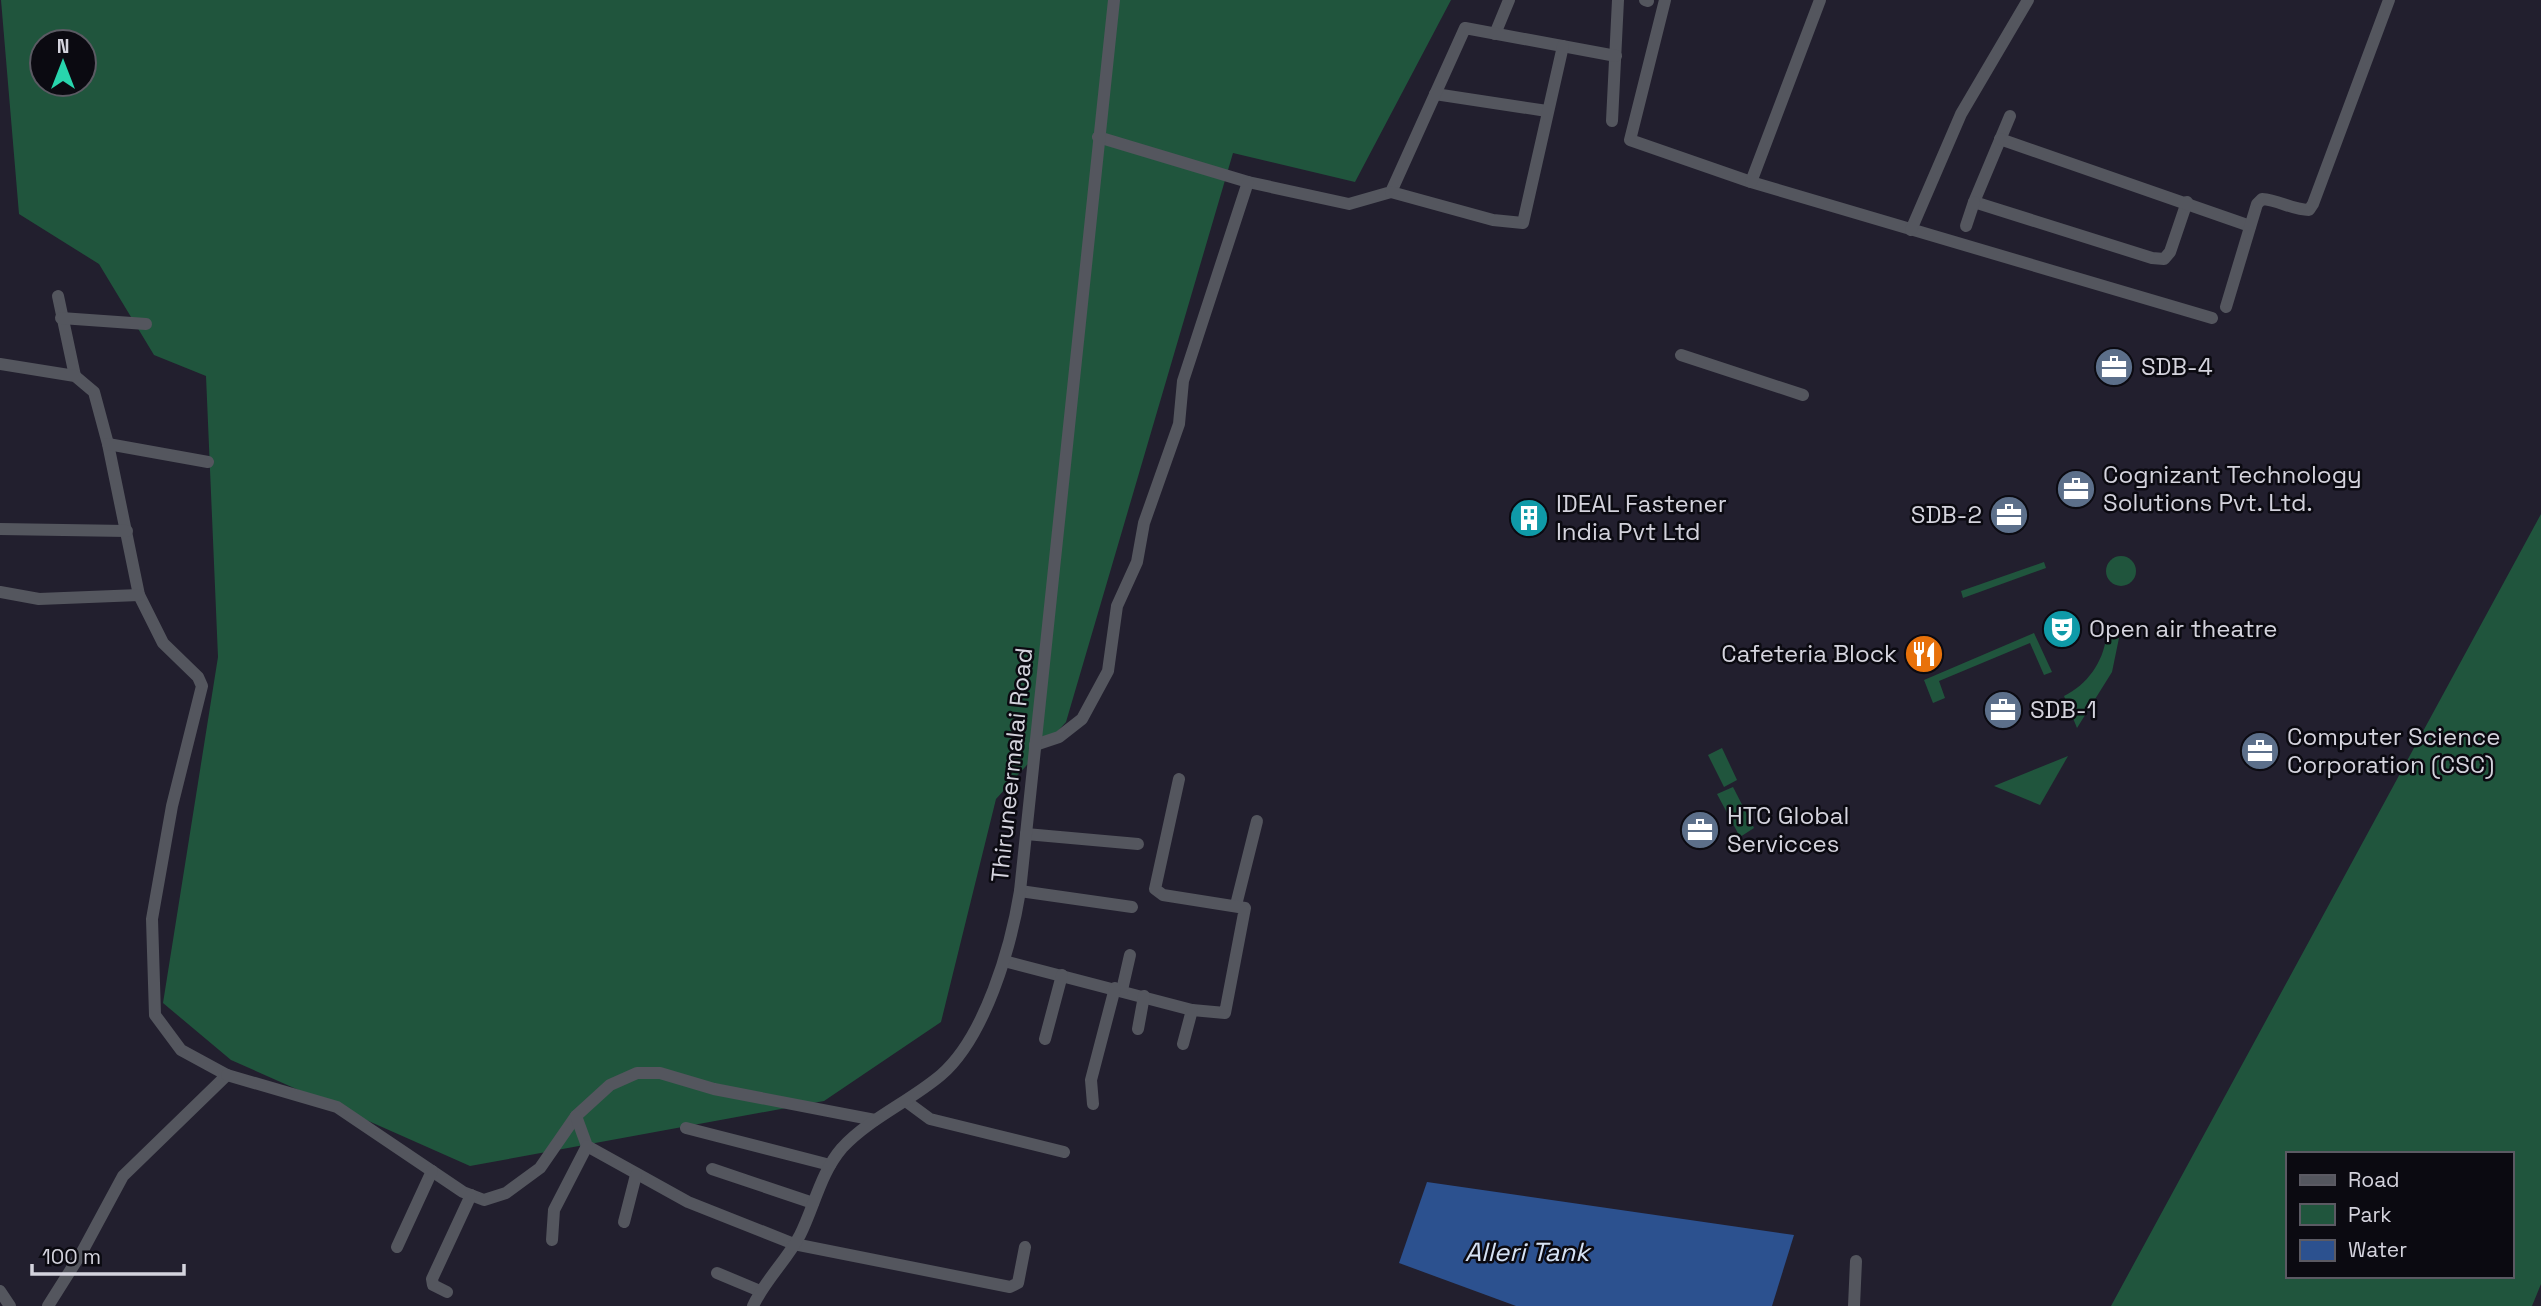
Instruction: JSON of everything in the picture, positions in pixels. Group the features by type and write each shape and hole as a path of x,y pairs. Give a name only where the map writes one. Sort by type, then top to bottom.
{"street":[{"name":"Thiruneermalai Road","path":"753,1306 760,1291 794,1244 830,1165 842,1149 875,1120 907,1102 943,1074 961,1054 1004,961 1012,936 1020,891 1114,0"},
{"path":"1494,34 1509,0"},
{"path":"1612,121 1618,0"},
{"path":"1665,0 1630,140 1751,182 2211,318"},
{"path":"1751,182 1821,0"},
{"path":"1911,230 1961,114 2028,0"},
{"path":"2226,307 2250,226 2262,199 2300,210 2309,210 2313,204 2389,0"},
{"path":"1391,192 1465,28 1616,56"},
{"path":"1098,136 1248,182 1349,204 1391,192 1493,220 1523,223 1563,46"},
{"path":"1434,94 1547,111"},
{"path":"1966,226 2010,116"},
{"path":"2000,139 2250,226"},
{"path":"1035,745 1059,737 1082,719 1108,671 1117,606 1137,562 1144,523 1179,424 1183,382 1248,182"},
{"path":"1975,202 2152,258 2164,259 2171,251 2187,202"},
{"path":"58,296 75,376"},
{"path":"61,318 146,324"},
{"path":"1681,355 1803,395"},
{"path":"0,365 75,376 94,392 108,444 139,595 163,643 198,677 202,686 172,806 152,919 155,1015 181,1050 227,1075 337,1107 432,1171 484,1200 495,1198 540,1168 576,1116 610,1086 638,1073 660,1073 713,1089 875,1120"},
{"path":"108,444 208,462"},
{"path":"0,529 127,531"},
{"path":"0,592 39,599 139,595"},
{"path":"1004,961 1192,1010 1221,1015 1226,1011 1246,911 1236,905 1163,895 1155,889 1179,779"},
{"path":"1236,905 1257,821"},
{"path":"1026,834 1139,844"},
{"path":"1020,891 1132,907"},
{"path":"1093,1104 1091,1080 1130,955"},
{"path":"1045,1039 1062,975"},
{"path":"1138,1029 1144,996"},
{"path":"1182,1044 1192,1010"},
{"path":"48,1306 82,1252 123,1176 227,1075"},
{"path":"907,1102 930,1119 1064,1152"},
{"path":"576,1116 587,1146 636,1175 688,1202 794,1244 1010,1287 1018,1283 1024,1247"},
{"path":"686,1128 830,1165"},
{"path":"552,1240 554,1210 587,1146"},
{"path":"712,1169 813,1203"},
{"path":"397,1247 432,1171"},
{"path":"624,1222 636,1175"},
{"path":"447,1292 433,1285 432,1279 471,1195"},
{"path":"1854,1306 1856,1261"},
{"path":"717,1273 760,1291"},
{"path":"0,1292 10,1306"}],"green space":[{"path":"1,0 1451,0 1355,182 1233,153 1066,722 996,799 941,1022 824,1101 470,1166 231,1060 163,1003 218,657 206,376 154,355 99,264 19,214"},
{"path":"2541,514 2541,1284 2532,1306 2111,1306"},
{"path":"2121,556 2127,557 2135,565 2135,577 2127,585 2121,586 2115,585 2107,577 2106,571 2107,565 2115,557"},
{"path":"2044,562 2046,568 1963,598 1961,591"},
{"path":"2034,633 2052,672 2044,675 2030,643 1939,681 1945,698 1933,703 1924,680"},
{"path":"2106,638 2119,638 2112,672 2077,728 2064,696 2087,679 2101,656"},
{"path":"1722,748 1737,780 1724,787 1708,755"},
{"path":"2068,756 2040,805 1994,786"},
{"path":"1733,787 1754,828 1740,837 1717,794"}],"water":[{"name":"Alleri Tank","path":"1427,1182 1794,1235 1772,1306 1516,1306 1399,1263"}],"place":[{"name":"SDB-4","path":"2114,367"},
{"name":"Cognizant Technology Solutions Pvt. Ltd.","path":"2076,489"},
{"name":"SDB-2","path":"2009,515"},
{"name":"IDEAL Fastener India Pvt Ltd","path":"1529,518"},
{"name":"Open air theatre","path":"2062,629"},
{"name":"Cafeteria Block","path":"1924,654"},
{"name":"SDB-1","path":"2003,710"},
{"name":"Computer Science Corporation (CSC)","path":"2260,751"},
{"name":"HTC Global Servicces","path":"1700,830"}]}
